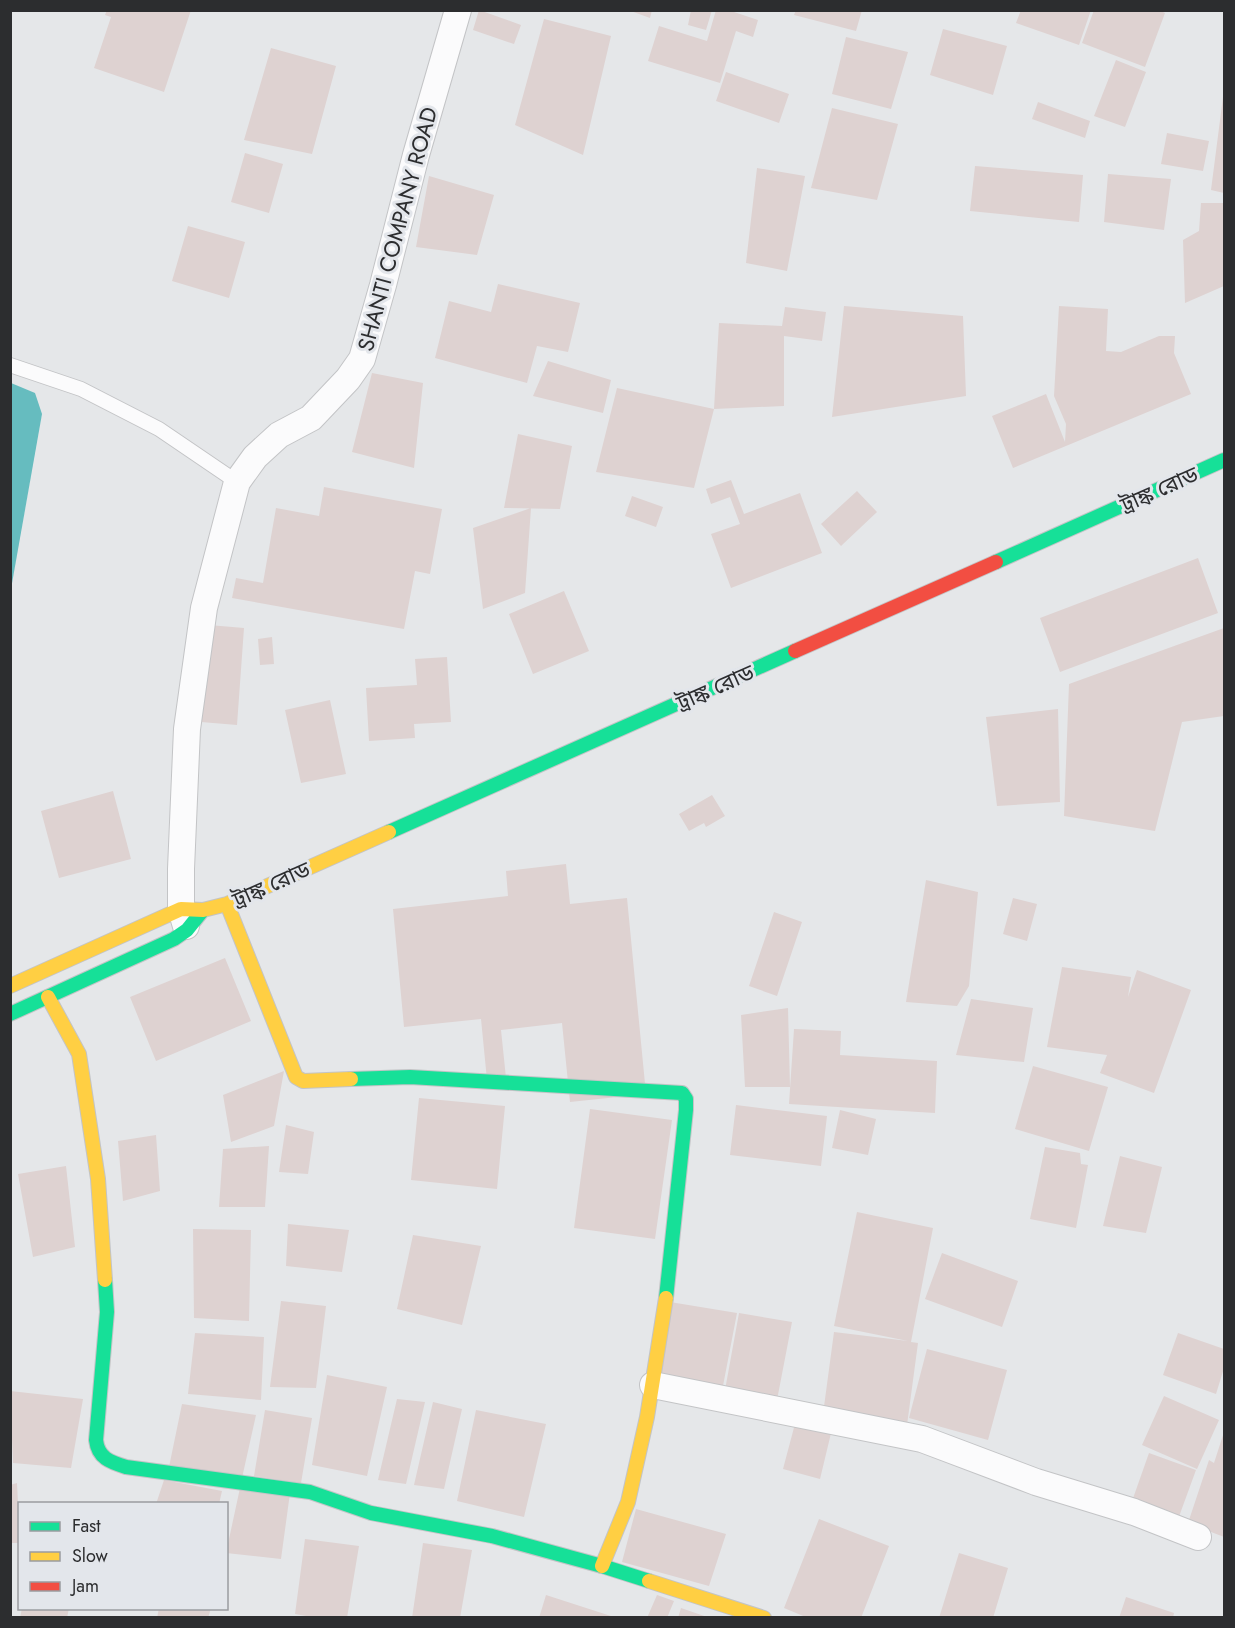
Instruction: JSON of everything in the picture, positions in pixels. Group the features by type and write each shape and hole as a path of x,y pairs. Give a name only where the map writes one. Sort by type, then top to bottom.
{"street":[{"name":"SHANTI COMPANY ROAD","path":"190,917 187,729 204,608 237,482 255,457 279,435 311,418 348,379 362,359 416,155 458,10"},
{"name":"ট্রাঙ্ক রোড","path":"10,986 227,904 1224,460"},
{"path":"227,904 293,1072 303,1081 410,1077 673,1091 682,1094 686,1100 687,1110 670,1275 653,1385 628,1502 602,1566"},
{"name":"ট্রাঙ্ক রোড","path":"10,1014 174,939 190,917"},
{"path":"48,997 79,1054 98,1179 107,1312 96,1449 106,1461 126,1467 310,1492 371,1513 492,1536 602,1566 764,1617"},
{"path":"653,1385 922,1439 1036,1482 1134,1512 1198,1537"}],"lane":[{"path":"10,365 81,389 159,429 237,482"}],"water":[{"path":"11,383 35,393 42,414 11,589"}],"building":[{"path":"107,10 191,10 164,92 94,68 111,17 105,15"},
{"path":"479,10 521,25 514,44 473,30"},
{"path":"628,10 652,10 650,18"},
{"path":"691,10 712,10 706,30 688,25"},
{"path":"716,10 728,10 758,20 753,37 736,31 720,83 648,61 659,26 707,41"},
{"path":"796,10 862,10 856,31 794,15"},
{"path":"1021,10 1091,10 1079,45 1016,23"},
{"path":"1094,10 1159,10 1165,13 1145,67 1082,43"},
{"path":"544,19 611,36 583,155 515,125"},
{"path":"943,29 1007,46 993,95 930,75"},
{"path":"846,37 908,52 891,109 832,94"},
{"path":"271,48 336,66 312,154 244,140"},
{"path":"1116,60 1146,72 1125,127 1094,116"},
{"path":"726,72 789,94 779,123 716,101"},
{"path":"1224,97 1224,193 1211,190"},
{"path":"1038,102 1090,121 1085,138 1032,119"},
{"path":"832,108 898,124 877,200 811,188"},
{"path":"1167,133 1209,141 1203,171 1161,164"},
{"path":"245,153 283,164 269,213 231,202"},
{"path":"975,166 1083,175 1079,222 970,211"},
{"path":"757,168 805,176 787,271 746,263"},
{"path":"1108,174 1171,179 1164,230 1104,222"},
{"path":"429,176 494,195 477,255 416,247"},
{"path":"1201,203 1224,203 1224,286 1185,303 1183,240 1199,231"},
{"path":"188,226 245,242 229,298 172,281"},
{"path":"498,284 580,303 568,352 537,346 527,383 435,358 449,301 491,312"},
{"path":"844,306 963,316 966,396 832,417"},
{"path":"1059,306 1108,309 1106,351 1121,352 1159,336 1175,336 1174,353 1191,394 1013,468 992,416 1046,394 1065,442 1066,424 1054,396"},
{"path":"785,307 826,312 822,341 784,336 784,406 714,409 719,323 782,326"},
{"path":"548,361 611,380 603,413 533,396"},
{"path":"372,373 423,383 414,468 352,452"},
{"path":"617,388 714,409 694,488 596,472"},
{"path":"518,434 572,446 560,509 504,508"},
{"path":"731,480 744,514 800,493 822,553 731,588 711,534 740,524 730,497 711,504 706,489"},
{"path":"324,487 442,509 430,574 415,571 404,629 232,598 236,578 263,583 276,508 319,516"},
{"path":"857,491 877,512 841,546 821,524"},
{"path":"632,496 663,507 656,527 625,516"},
{"path":"531,508 525,593 483,609 473,528"},
{"path":"1198,558 1218,613 1060,672 1040,618"},
{"path":"564,591 589,651 533,674 509,614"},
{"path":"209,625 244,628 237,725 201,722"},
{"path":"1224,628 1224,716 1182,722 1155,831 1064,816 1069,684"},
{"path":"272,637 274,664 260,665 258,639"},
{"path":"447,657 451,722 414,724 415,738 369,741 366,688 417,685 415,659"},
{"path":"330,700 346,774 301,783 285,710"},
{"path":"1058,709 1060,802 997,806 986,717"},
{"path":"113,791 131,859 59,878 41,811"},
{"path":"712,795 725,816 706,827 704,823 689,831 679,814"},
{"path":"566,864 570,904 627,898 646,1094 570,1102 562,1023 501,1030 506,1078 487,1080 481,1019 404,1027 393,909 508,896 506,871"},
{"path":"926,880 978,892 969,986 957,1006 906,1002"},
{"path":"1013,898 1037,904 1027,941 1003,934"},
{"path":"774,912 802,922 777,996 749,986"},
{"path":"225,958 251,1021 156,1061 130,997"},
{"path":"1062,967 1131,977 1128,997 1137,970 1191,990 1154,1093 1100,1073 1107,1055 1047,1047"},
{"path":"971,999 1033,1008 1024,1062 956,1055"},
{"path":"788,1008 790,1087 745,1087 741,1015"},
{"path":"794,1029 841,1031 840,1055 937,1061 935,1113 789,1104"},
{"path":"1033,1066 1108,1087 1089,1151 1015,1129"},
{"path":"284,1071 274,1126 231,1142 223,1095"},
{"path":"419,1098 505,1106 497,1189 411,1180"},
{"path":"736,1105 827,1116 821,1166 730,1155"},
{"path":"590,1109 672,1120 655,1239 574,1228"},
{"path":"840,1110 876,1119 868,1155 832,1148"},
{"path":"286,1125 314,1132 308,1174 279,1172"},
{"path":"156,1135 160,1191 123,1201 118,1141"},
{"path":"269,1146 265,1207 219,1207 223,1149"},
{"path":"1045,1147 1080,1153 1081,1164 1088,1165 1076,1228 1030,1219"},
{"path":"1120,1156 1162,1167 1146,1233 1103,1226"},
{"path":"66,1166 75,1247 33,1257 18,1174"},
{"path":"857,1212 933,1228 911,1342 918,1343 907,1425 823,1414 834,1332 908,1341 834,1326"},
{"path":"288,1224 349,1230 342,1272 286,1266"},
{"path":"193,1229 251,1230 249,1321 194,1318"},
{"path":"413,1235 481,1246 462,1325 397,1309"},
{"path":"942,1253 1018,1281 1002,1327 925,1299"},
{"path":"281,1301 326,1306 316,1388 270,1387"},
{"path":"670,1302 737,1313 722,1391 658,1379"},
{"path":"739,1313 792,1322 777,1400 725,1390"},
{"path":"195,1333 264,1337 261,1400 188,1394"},
{"path":"1178,1333 1224,1349 1224,1368 1216,1394 1163,1375"},
{"path":"927,1349 1007,1370 988,1440 909,1418"},
{"path":"327,1375 387,1387 367,1476 312,1465"},
{"path":"10,1391 83,1399 71,1468 13,1463"},
{"path":"1164,1396 1219,1420 1197,1469 1142,1445"},
{"path":"397,1399 425,1402 406,1484 378,1480"},
{"path":"433,1402 462,1409 444,1489 414,1485"},
{"path":"182,1404 256,1415 242,1478 169,1467"},
{"path":"265,1410 312,1418 301,1483 254,1476"},
{"path":"476,1410 546,1424 524,1517 457,1501"},
{"path":"796,1420 832,1429 820,1479 783,1469"},
{"path":"1224,1432 1224,1537 1188,1523 1209,1460 1214,1463"},
{"path":"1149,1453 1196,1470 1177,1522 1131,1504"},
{"path":"164,1480 222,1491 219,1502 157,1502"},
{"path":"17,1483 18,1543 10,1543 10,1485"},
{"path":"240,1488 290,1493 281,1559 228,1553"},
{"path":"636,1509 726,1534 709,1586 622,1562"},
{"path":"819,1519 889,1546 861,1618 808,1618 784,1608"},
{"path":"305,1539 359,1546 347,1618 317,1618 295,1614"},
{"path":"423,1543 472,1550 460,1618 412,1618"},
{"path":"959,1553 1008,1568 993,1618 939,1618"},
{"path":"546,1595 614,1617 614,1618 539,1618"},
{"path":"657,1595 674,1601 667,1618 647,1618"},
{"path":"1126,1597 1174,1613 1173,1618 1119,1618"},
{"path":"681,1608 710,1618 678,1618"},
{"path":"22,1610 69,1610 67,1618 20,1618"},
{"path":"159,1610 210,1610 208,1618 157,1618"}],"traffic: fast":[{"path":"996,562 1224,460"},
{"path":"389,832 795,651"},
{"path":"10,1014 174,939 187,930 203,910"},
{"path":"351,1079 410,1077 682,1093 686,1099 686,1110 666,1298"},
{"path":"105,1280 107,1312 96,1440 99,1451 110,1461 126,1467 310,1492 371,1513 492,1536 649,1581"}],"traffic: slow":[{"path":"10,986 181,909 203,910 227,904 389,832"},
{"path":"227,904 296,1077 303,1081 351,1079"},
{"path":"48,997 79,1054 98,1179 105,1280"},
{"path":"602,1566 628,1502 647,1417 666,1298"},
{"path":"649,1581 764,1618"}],"traffic: jam":[{"path":"795,651 996,562"}]}
